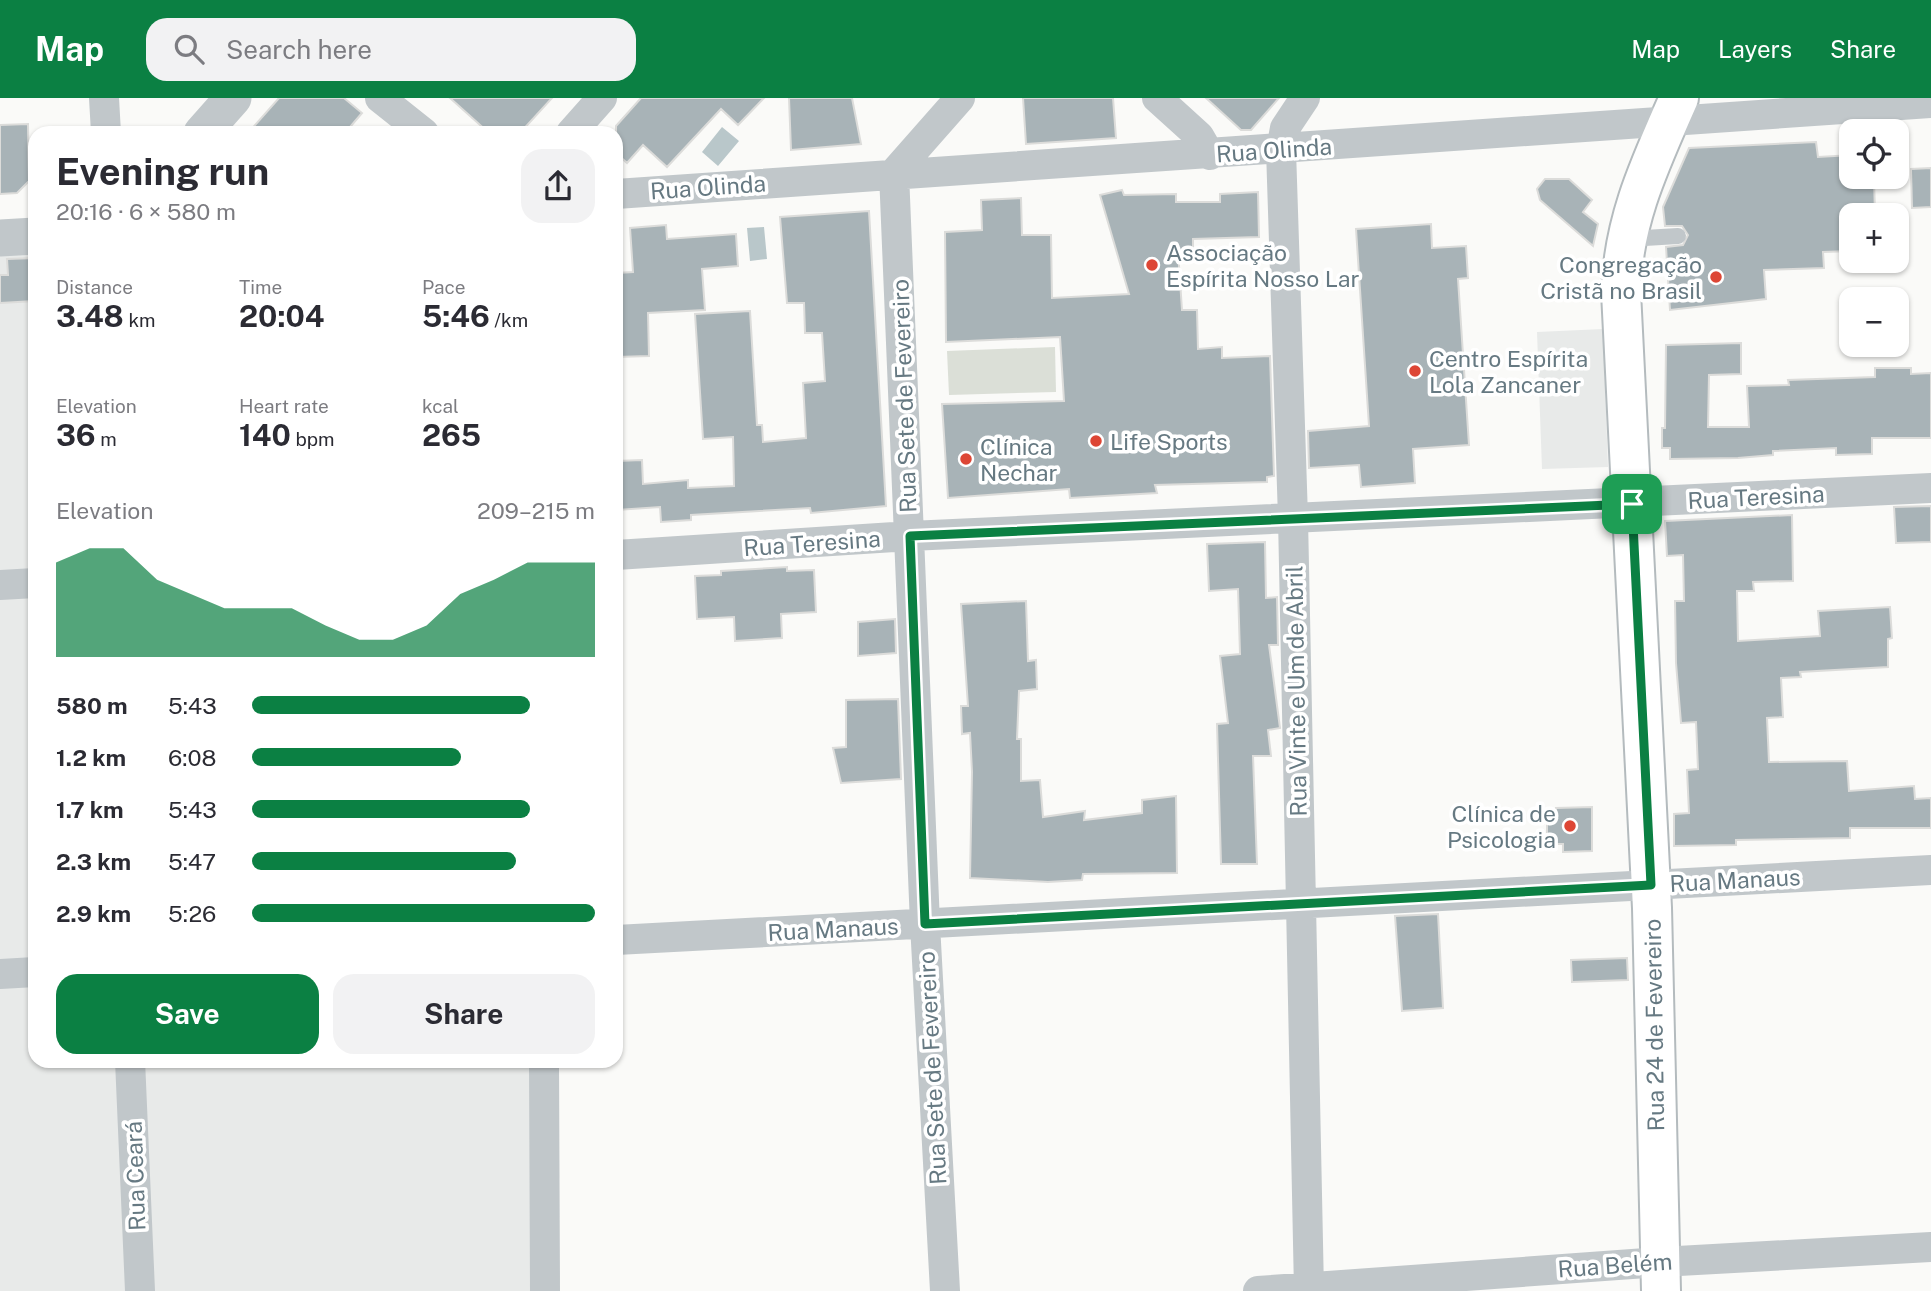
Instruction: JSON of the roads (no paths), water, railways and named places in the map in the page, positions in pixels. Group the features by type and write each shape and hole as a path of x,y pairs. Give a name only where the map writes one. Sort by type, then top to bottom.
{"main road":[{"name":"Rua 24 de Fevereiro","path":"1661,1276 1651,885 1621,292 1630,218 1673,110"}],"street":[{"path":"104,98 106,126"},
{"path":"208,126 233,98"},
{"path":"380,98 415,126"},
{"path":"577,126 602,98"},
{"path":"894,173 960,98"},
{"path":"1157,98 1199,136 1210,155"},
{"name":"Rua Vinte e Um de Abril","path":"1305,98 1285,128 1281,150 1293,518 1309,1289"},
{"name":"Rua Olinda","path":"623,193 894,173 1281,150 1673,110 1931,103"},
{"name":"Rua Sete de Fevereiro","path":"894,173 925,924 945,1291"},
{"path":"0,237 28,236"},
{"name":"Rua Teresina","path":"623,555 910,536 1931,488"},
{"path":"0,585 28,583"},
{"name":"Rua Manaus","path":"623,940 1931,870"},
{"path":"0,974 28,972"},
{"name":"Rua Ceará","path":"130,1068 140,1291"},
{"path":"544,1068 545,1291"},
{"name":"Rua Belém","path":"1258,1291 1661,1276 1931,1247"}],"lane":[{"path":"1626,239 1678,236"}],"place":[{"name":"Associação Espírita Nosso Lar","path":"1152,265"},
{"name":"Congregação Cristã no Brasil","path":"1716,277"},
{"name":"Centro Espírita Lola Zancaner","path":"1415,371"},
{"name":"Life Sports","path":"1096,441"},
{"name":"Clínica Nechar","path":"966,459"},
{"name":"Clínica de Psicologia","path":"1570,826"}]}
